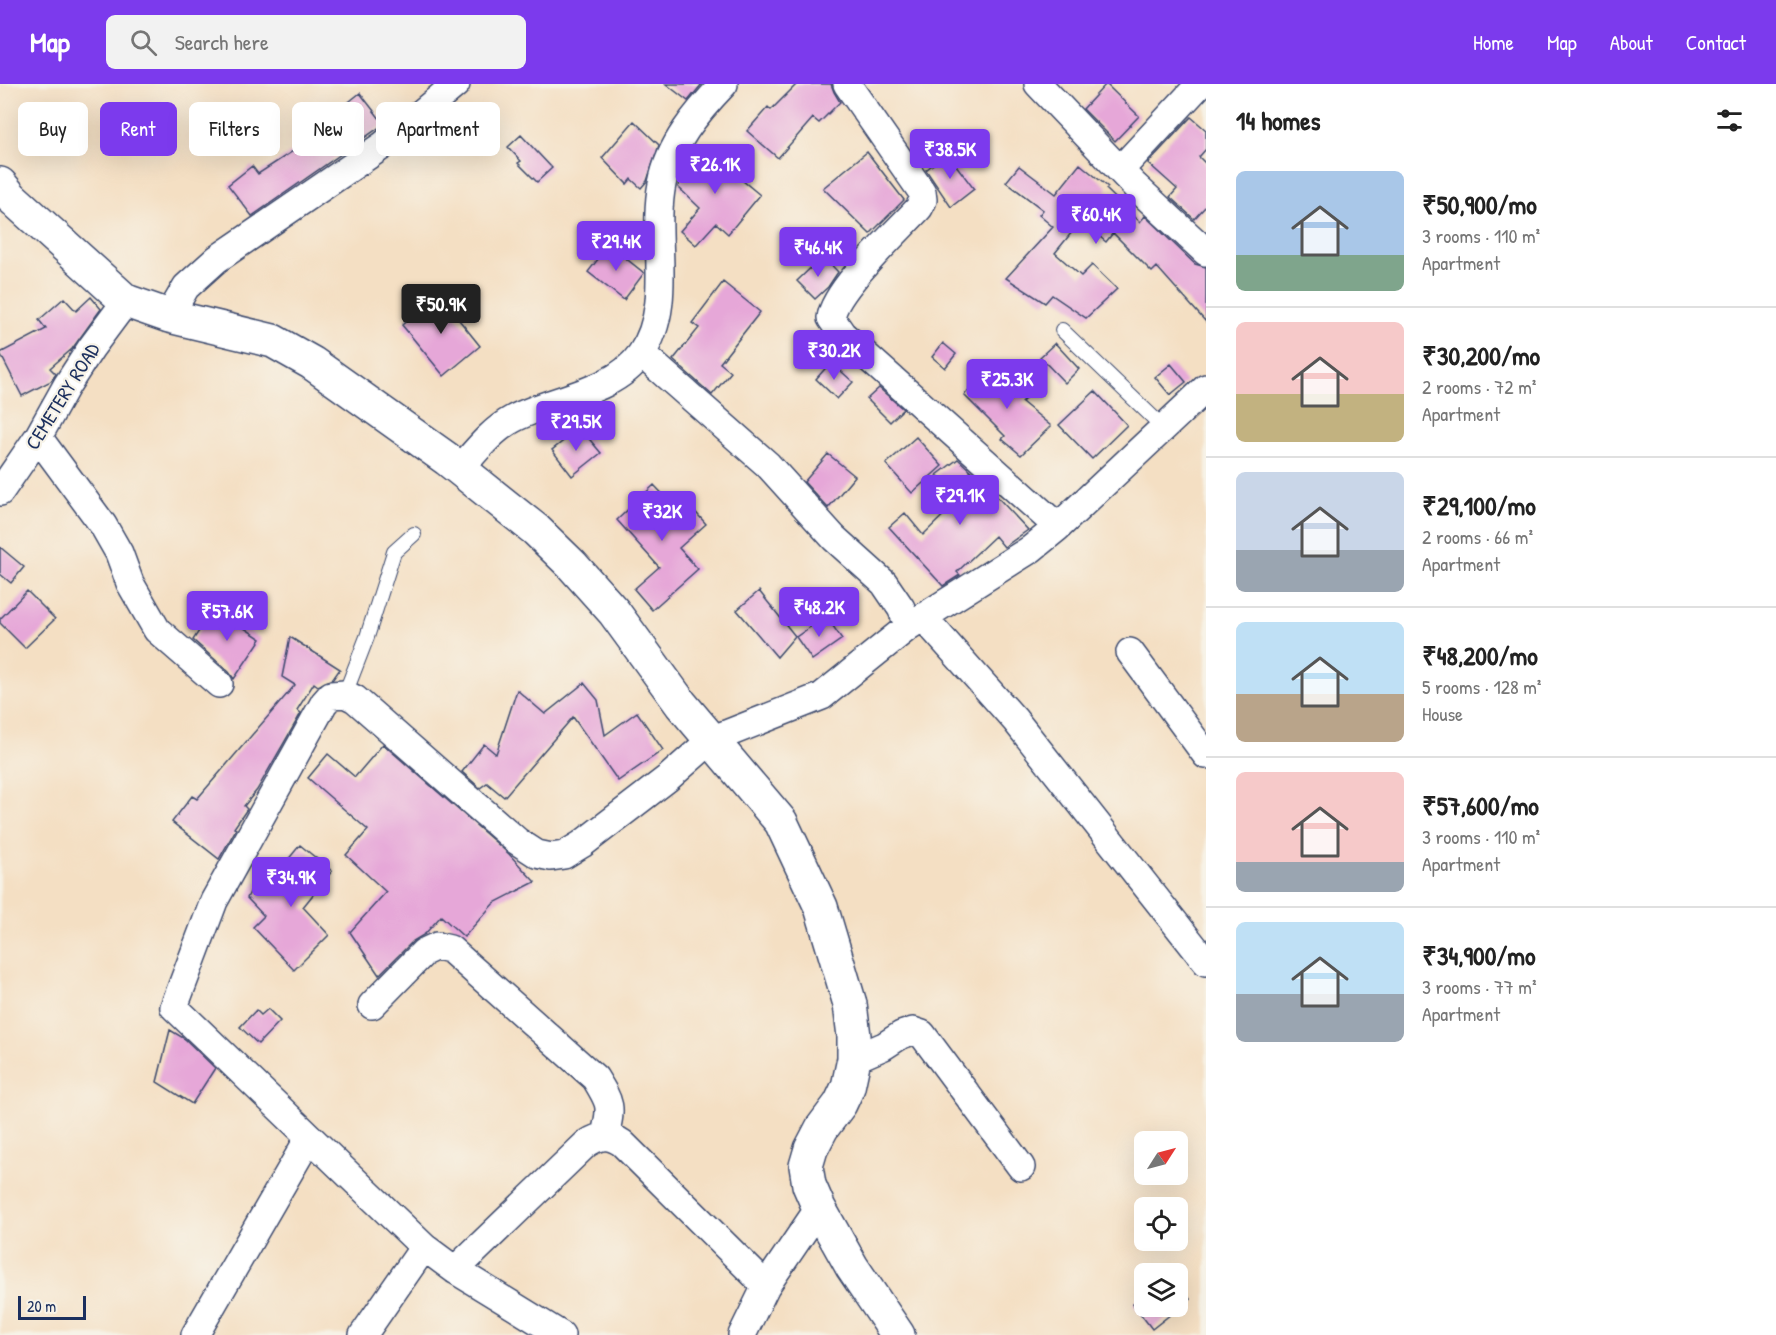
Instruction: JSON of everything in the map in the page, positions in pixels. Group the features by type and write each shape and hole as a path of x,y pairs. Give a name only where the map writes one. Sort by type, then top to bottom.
{"street":[{"path":"170,316 186,287 217,259 382,146 456,84"},
{"path":"460,469 486,440 512,420 601,385 622,373 642,354 654,325 659,300 657,222 662,182 681,138 701,108 724,84"},
{"path":"847,84 922,192 923,200 919,208 847,285 832,310 831,318 842,334 1058,527"},
{"path":"1038,84 1120,170 1206,252"},
{"path":"1120,170 1200,84"},
{"path":"0,184 126,301 170,316 273,341 312,363 460,469 536,530 572,565 614,612 681,704 781,822 821,907 850,1004 854,1059 848,1087 840,1104 822,1128 811,1149 806,1166 809,1185 819,1208 852,1267 898,1335"},
{"name":"CEMETERY ROAD","path":"0,492 38,437 91,348 126,301"},
{"path":"642,354 768,465 834,538 884,583 901,608 1022,729 1206,962"},
{"path":"561,1335 455,1270 424,1247 174,1007 214,901 324,703 331,695 345,694 355,699 517,841 537,854 551,857 564,855 582,844 668,778 711,740 822,696 916,621 1031,549 1058,527 1206,388"},
{"path":"38,437 103,525 119,553 130,583 157,630 219,684"},
{"path":"1130,652 1206,754"},
{"path":"372,1005 424,951 437,946 450,949 595,1078 610,1104 605,1135"},
{"path":"854,1059 884,1047 901,1035 913,1031 922,1034 1021,1167"},
{"path":"455,1270 586,1144 605,1135 614,1137 622,1143 766,1286"},
{"path":"195,1335 309,1138"},
{"path":"742,1335 766,1286 819,1208"},
{"path":"363,1335 424,1247"}],"lane":[{"path":"1062,330 1164,428"},
{"path":"345,694 394,552 414,534"}],"building":[{"path":"666,84 702,84 688,101"},
{"path":"797,84 831,84 840,102 819,123 813,118 778,158 747,131 768,107 771,110"},
{"path":"1106,84 1139,116 1115,141 1083,109"},
{"path":"360,93 376,114 376,130 364,138 364,102 349,102"},
{"path":"1191,117 1206,130 1206,149 1199,157 1206,164 1206,206 1194,219 1170,197 1177,189 1148,163"},
{"path":"634,121 659,145 647,181 641,188 631,179 627,184 602,158"},
{"path":"521,135 552,168 537,182 518,163 521,161 508,147"},
{"path":"713,147 746,174 742,180 760,195 728,234 716,223 696,245 680,231 700,208 678,187 683,168 687,172 704,151 708,154"},
{"path":"292,152 292,156 338,156 252,216 228,185 252,166 258,174"},
{"path":"867,152 904,200 870,234 823,188"},
{"path":"947,153 974,189 951,207 926,170"},
{"path":"1080,164 1108,187 1106,189 1140,222 1145,216 1195,264 1206,267 1206,322 1157,267 1152,272 1113,233 1106,242 1081,221 1055,253 1081,276 1092,265 1117,289 1086,318 1052,295 1045,303 1006,278 1053,227 1039,215 1043,210 1006,182 1019,166 1056,194"},
{"path":"609,245 644,273 624,300 588,272"},
{"path":"823,256 838,272 828,287 815,299 797,281"},
{"path":"723,282 760,312 720,363 731,372 712,395 673,360 699,328 692,323"},
{"path":"439,295 480,346 444,376 402,325"},
{"path":"91,297 101,309 72,349 50,368 56,374 51,381 22,396 0,353 46,329 39,320 64,298 76,311"},
{"path":"943,343 956,354 945,368 932,357"},
{"path":"1055,343 1079,369 1065,383 1040,357"},
{"path":"831,362 853,382 837,399 816,379"},
{"path":"996,364 1027,397 1022,402 1051,426 1021,455 1002,439 1005,436 964,395"},
{"path":"1171,364 1186,382 1170,395 1155,377"},
{"path":"879,388 903,409 890,422 867,399"},
{"path":"1095,391 1127,425 1092,459 1059,425"},
{"path":"580,428 601,453 572,476 552,450"},
{"path":"916,437 942,466 912,493 886,464"},
{"path":"828,454 855,476 828,508 804,482"},
{"path":"958,459 1028,530 1004,547 995,536 957,572 960,575 943,586 889,527 905,513 923,535 963,496 937,475"},
{"path":"654,485 674,506 683,498 706,524 679,548 698,569 652,610 634,589 659,567 617,520"},
{"path":"0,547 24,567 11,583 0,574"},
{"path":"27,591 55,619 25,648 0,623 0,619"},
{"path":"759,591 795,636 777,657 737,610"},
{"path":"214,608 261,639 234,679 193,640"},
{"path":"826,616 842,639 812,660 796,637"},
{"path":"290,637 340,669 333,679 318,686 314,683 297,710 301,713 257,790 244,806 247,809 234,828 236,829 219,859 172,822 192,796 197,799 295,685 282,677"},
{"path":"584,683 598,700 605,735 637,712 663,750 618,781 573,717 504,797 487,783 480,788 462,772 484,744 496,754 517,690 545,714"},
{"path":"383,744 509,854 535,882 494,903 464,937 441,916 425,934 413,941 379,975 350,932 386,892 346,855 368,830 308,778 328,754 355,777"},
{"path":"300,845 332,871 303,907 329,935 294,970 253,927 264,916 247,898 256,880 264,889"},
{"path":"268,1009 280,1021 258,1044 240,1027 256,1010 261,1015"},
{"path":"170,1030 185,1039 215,1068 192,1104 157,1082"},
{"path":"1143,1317 1167,1317 1152,1329"}]}
